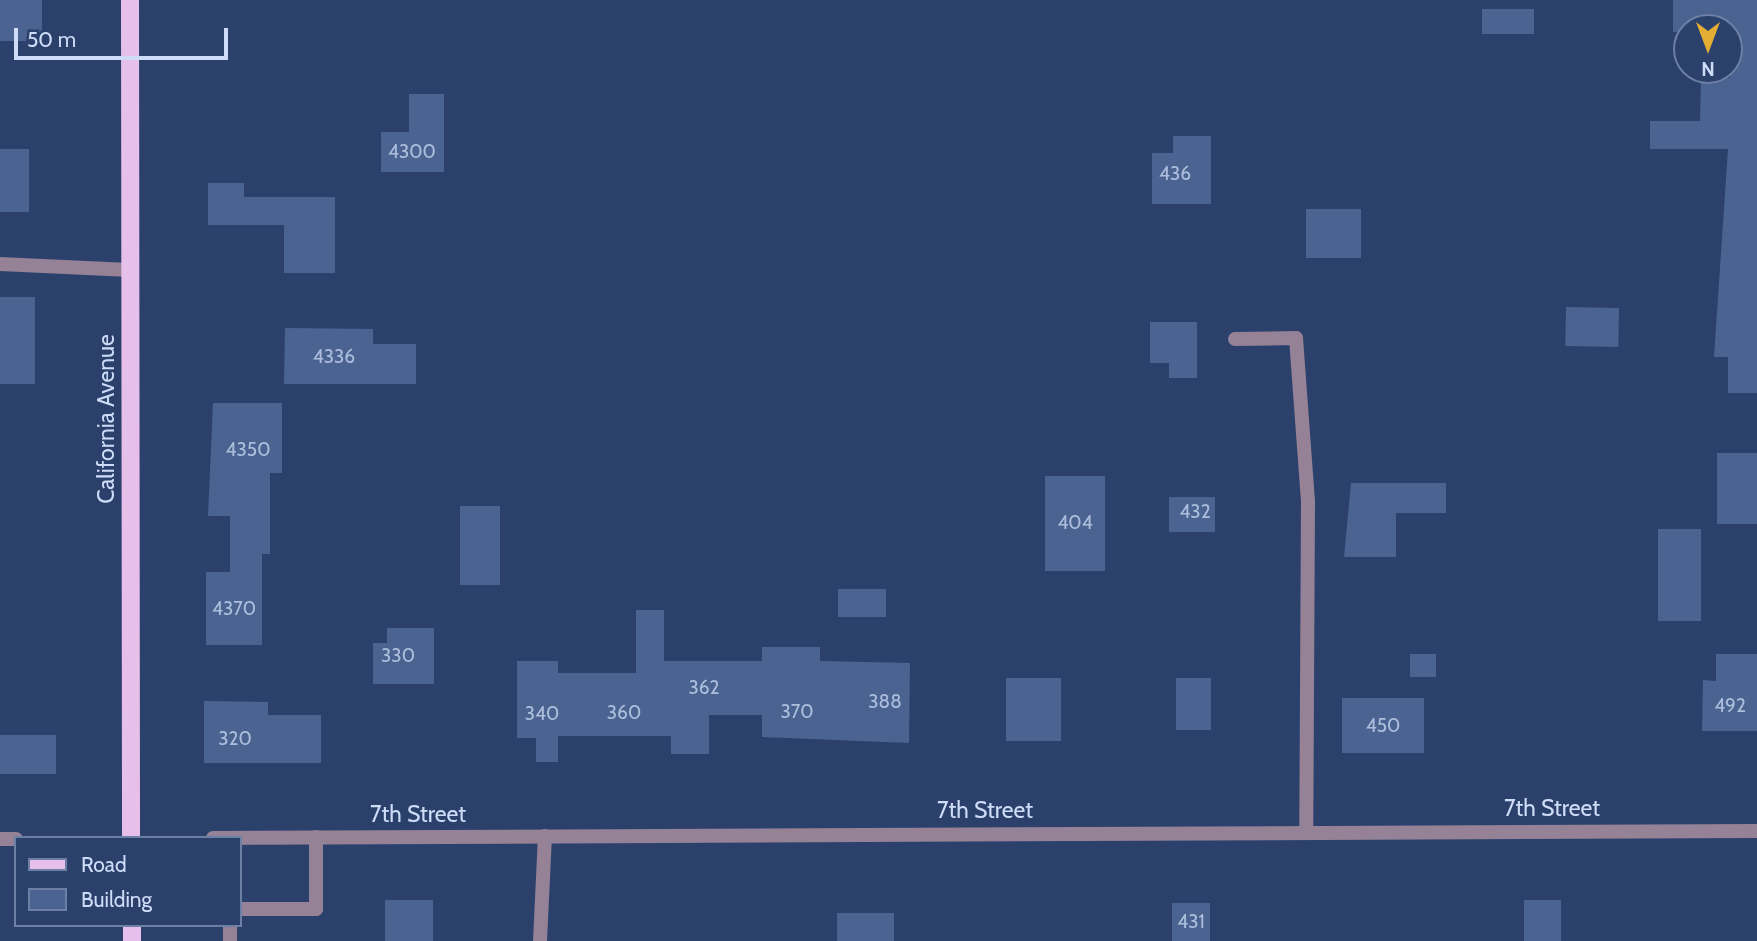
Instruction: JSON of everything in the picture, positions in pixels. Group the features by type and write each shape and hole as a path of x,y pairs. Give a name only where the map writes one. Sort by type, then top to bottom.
{"main road":[{"name":"California Avenue","path":"130,0 131,836"}],"street":[{"path":"0,264 131,270"},
{"path":"1235,339 1296,338 1308,501 1306,831"},
{"name":"7th Street","path":"242,838 1757,831"},
{"path":"540,941 545,836"},
{"path":"242,909 316,908 316,837"}],"building":[{"path":"0,0 42,0 42,41 0,41"},
{"path":"1673,0 1757,0 1757,393 1728,393 1728,357 1714,357 1728,149 1650,149 1650,121 1700,121 1701,84 1743,84 1743,14 1673,14"},
{"path":"1482,9 1534,9 1534,34 1482,34"},
{"path":"409,94 444,94 444,172 381,172 381,132 409,132"},
{"path":"1173,136 1211,136 1211,204 1152,204 1152,153 1173,153"},
{"path":"0,149 29,149 29,212 0,212"},
{"path":"208,183 244,183 244,197 335,197 335,273 284,273 284,225 208,225"},
{"path":"1306,209 1361,209 1361,258 1306,258"},
{"path":"0,297 35,297 35,384 0,384"},
{"path":"1566,307 1619,308 1618,347 1565,346"},
{"path":"1150,322 1197,322 1197,378 1169,378 1169,363 1150,363"},
{"path":"285,328 373,329 373,344 416,344 416,384 284,384"},
{"path":"213,403 282,403 282,473 270,473 270,554 262,554 262,645 206,645 206,572 230,572 230,516 208,516"},
{"path":"1717,453 1757,453 1757,524 1717,524"},
{"path":"1045,476 1105,476 1105,571 1045,571"},
{"path":"1351,483 1446,483 1446,513 1396,513 1396,557 1344,557"},
{"path":"1169,497 1215,497 1215,532 1169,532"},
{"path":"460,506 500,506 500,585 460,585"},
{"path":"1658,529 1701,529 1701,621 1658,621"},
{"path":"838,589 886,589 886,617 838,617"},
{"path":"636,610 664,610 664,661 762,661 762,647 820,647 820,661 910,663 909,743 762,737 762,715 709,715 709,754 671,754 671,736 558,736 558,762 536,762 536,738 517,738 517,661 558,661 558,673 636,673"},
{"path":"387,628 434,628 434,684 373,684 373,643 387,643"},
{"path":"1410,654 1436,654 1436,677 1410,677"},
{"path":"1716,654 1757,654 1757,731 1702,731 1703,680 1716,681"},
{"path":"1006,678 1061,678 1061,741 1006,741"},
{"path":"1176,678 1211,678 1211,730 1176,730"},
{"path":"1342,698 1424,698 1424,753 1342,753"},
{"path":"204,701 268,702 268,715 321,715 321,763 204,763"},
{"path":"0,735 56,735 56,774 0,774"},
{"path":"385,900 433,900 433,941 385,941"},
{"path":"1524,900 1561,900 1561,941 1524,941"},
{"path":"1172,903 1210,903 1210,941 1172,941"},
{"path":"837,913 894,913 894,941 837,941"}]}
